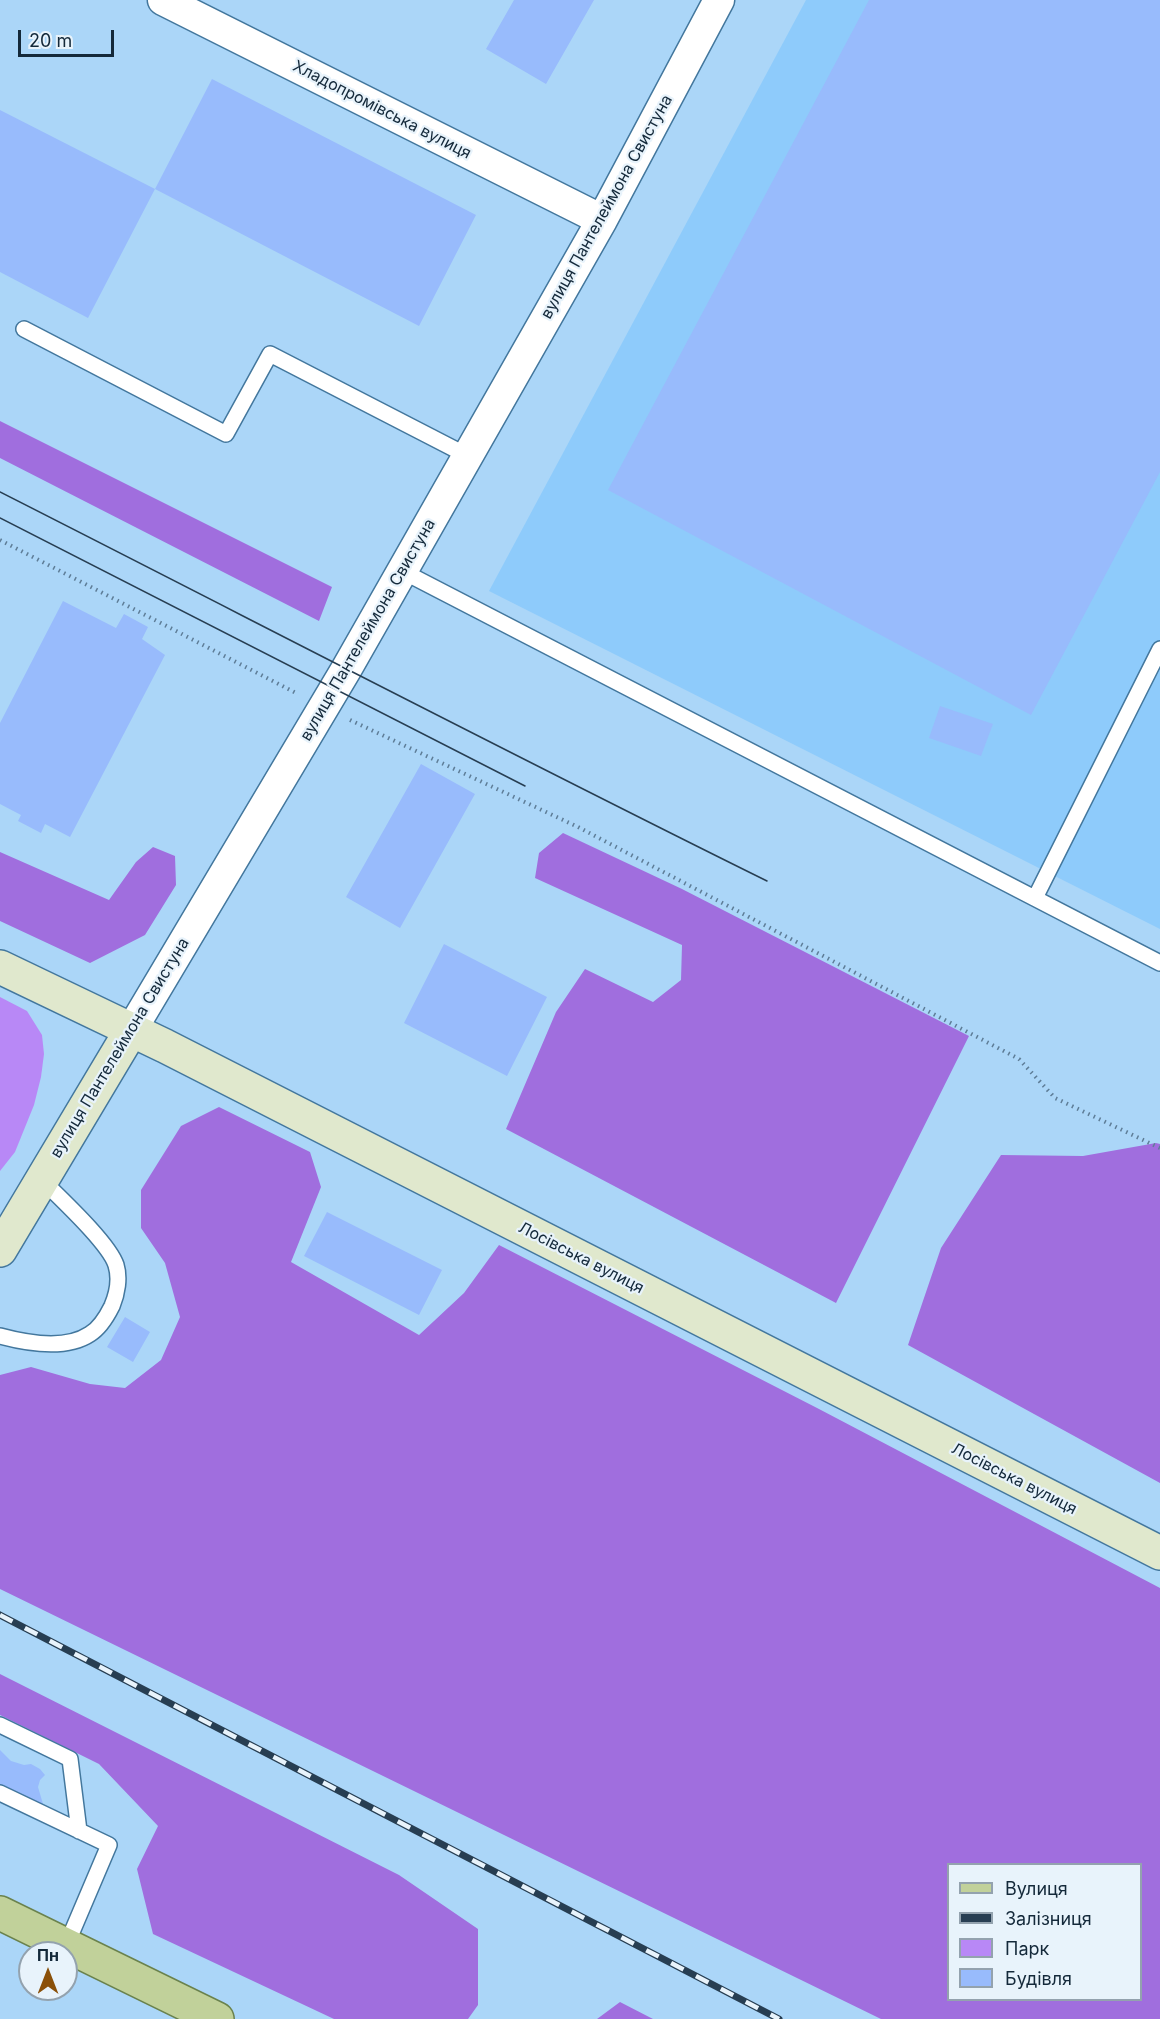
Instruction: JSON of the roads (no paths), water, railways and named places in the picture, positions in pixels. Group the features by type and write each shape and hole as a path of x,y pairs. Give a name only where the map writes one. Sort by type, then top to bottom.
{"main road":[{"name":"Лосівська вулиця","path":"0,967 132,1029 1160,1553"},
{"name":"вулиця Пантелеймона Свистуна","path":"0,1250 132,1029"},
{"path":"0,1913 56,1941"},
{"path":"78,1952 217,2019"}],"street":[{"name":"Хладопромівська вулиця","path":"163,0 602,220"},
{"name":"вулиця Пантелеймона Свистуна","path":"132,1029 324,707 468,456 602,220 720,0"}],"lane":[{"path":"24,329 226,434 270,354 468,456"},
{"path":"402,571 1160,963"},
{"path":"1035,898 1160,650"},
{"path":"0,1336 34,1343 66,1343 89,1335 105,1320 118,1286 116,1266 111,1254 41,1179"},
{"path":"0,1725 70,1759 79,1831"},
{"path":"0,1793 109,1845 68,1941"}],"tram line":[{"path":"0,492 767,881"},
{"path":"0,518 525,786"}],"railway":[{"path":"0,1615 779,2019"}]}
